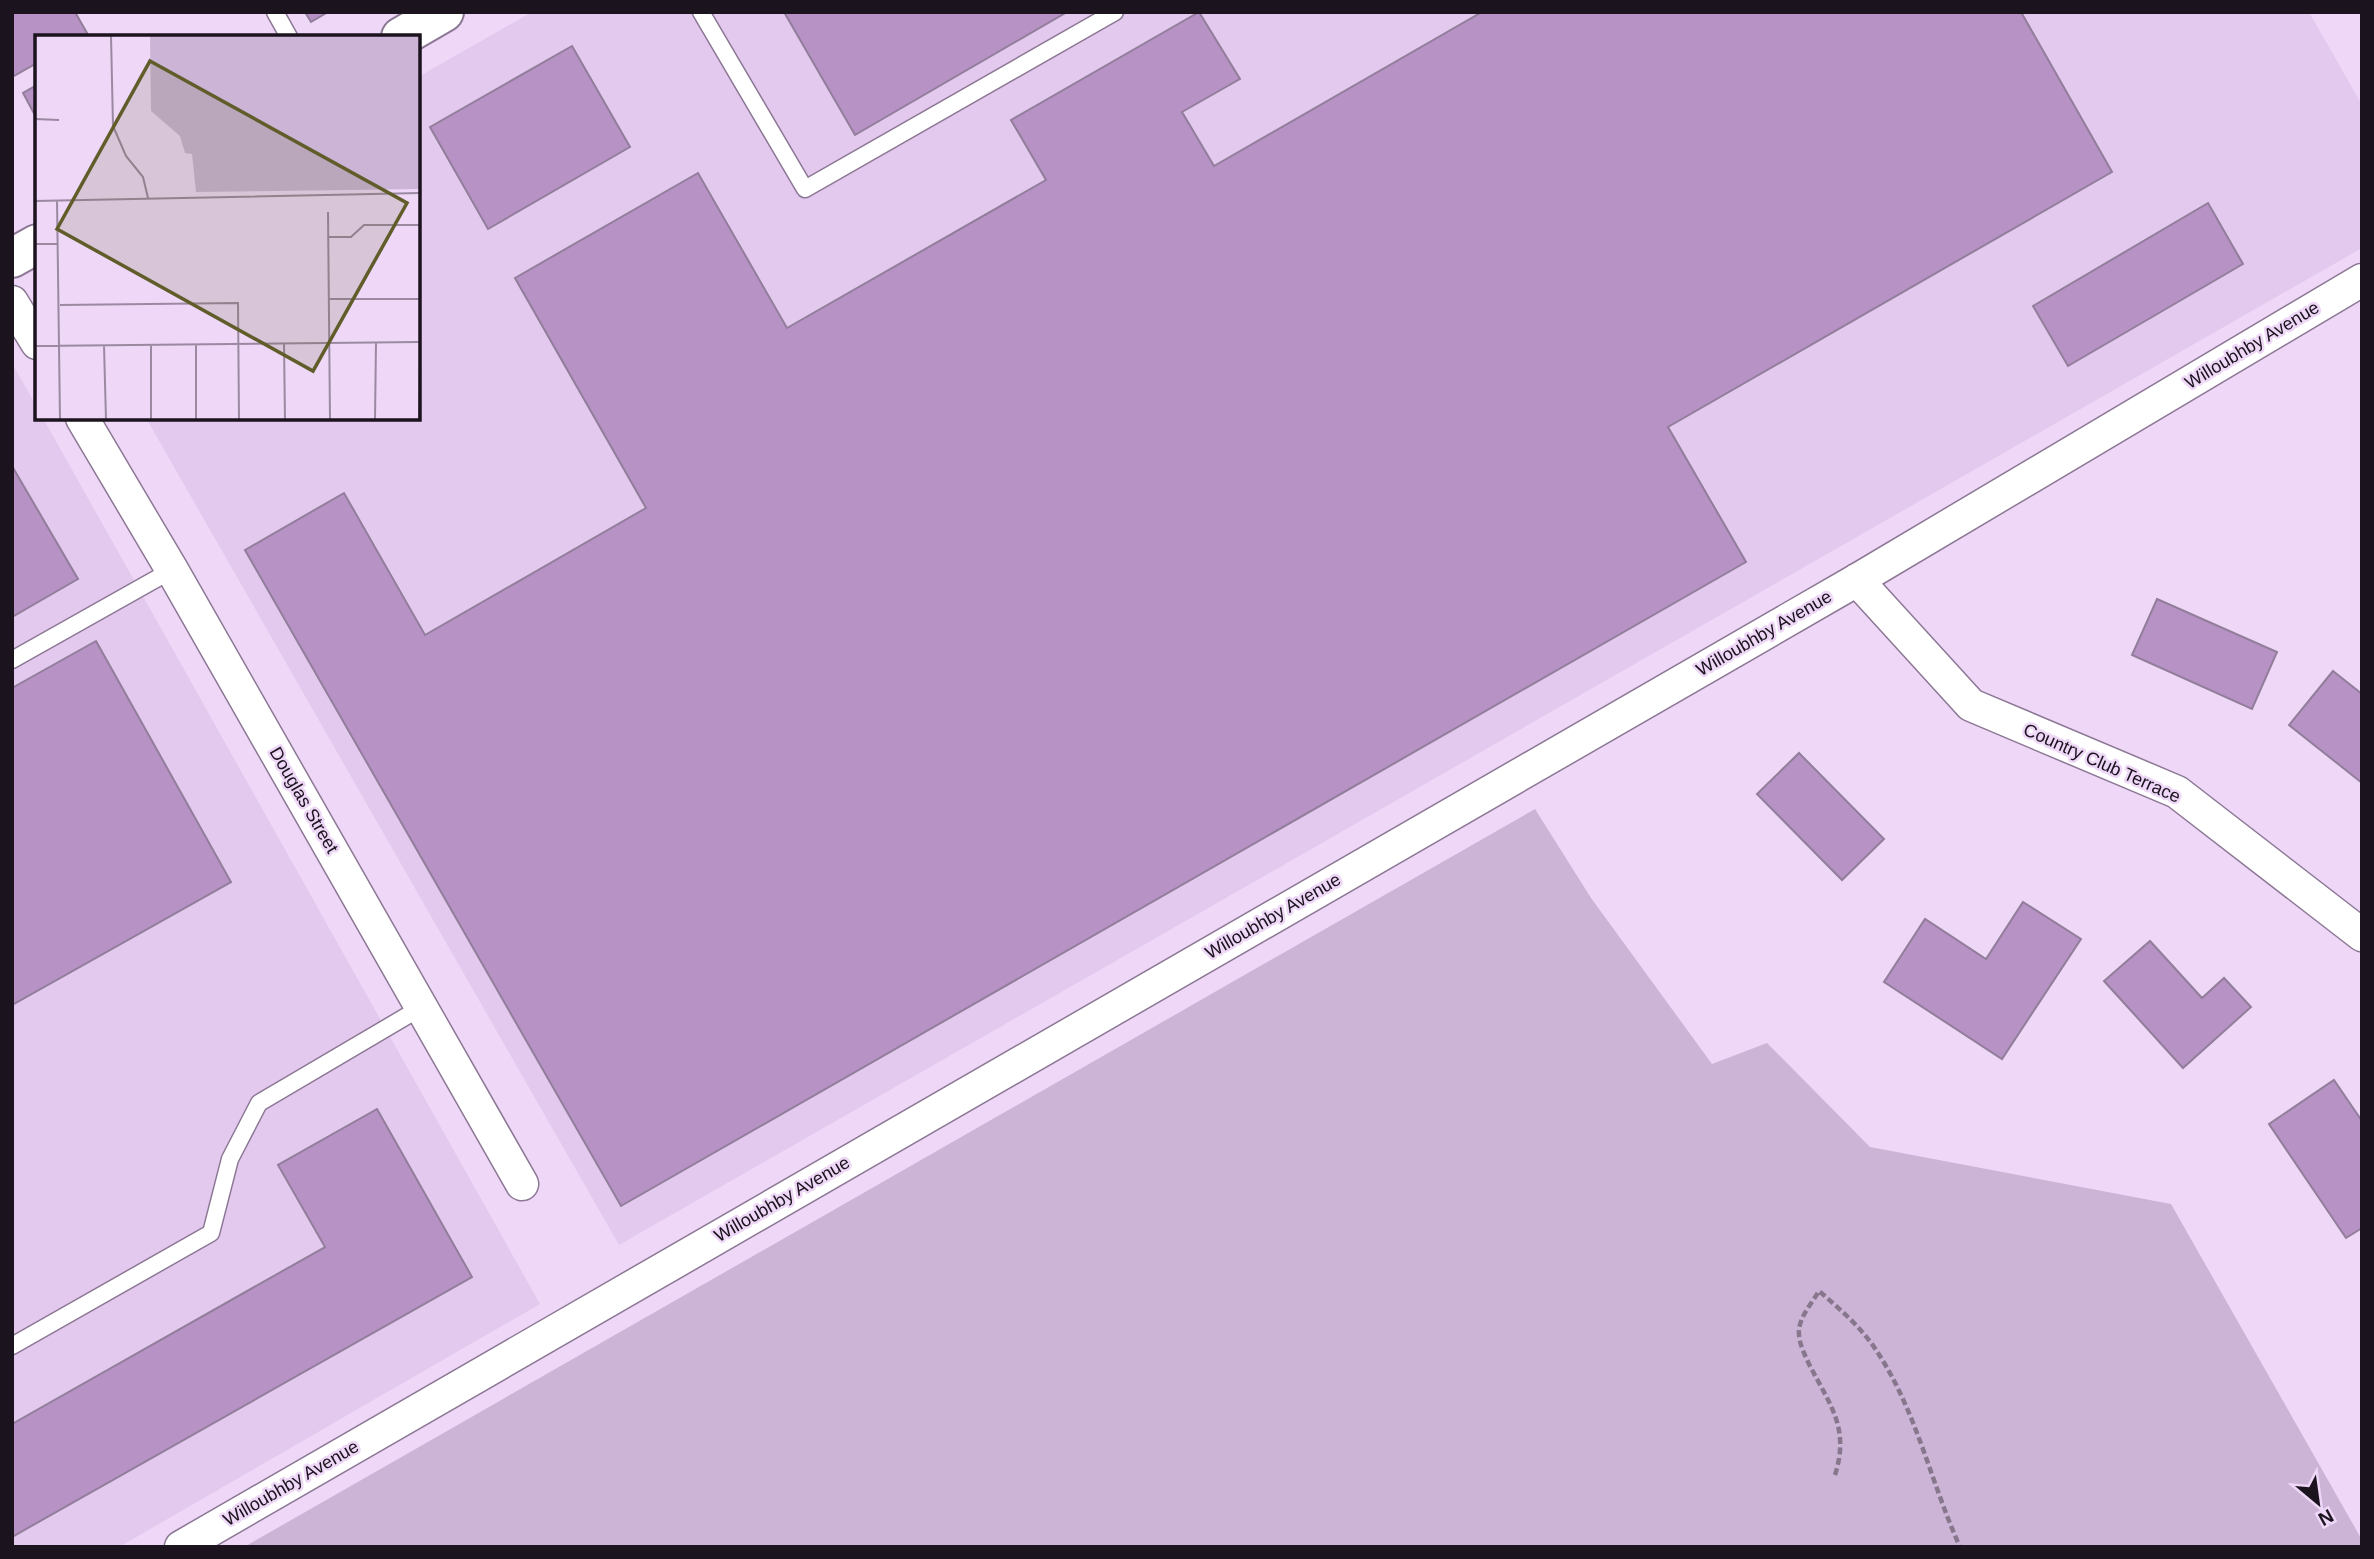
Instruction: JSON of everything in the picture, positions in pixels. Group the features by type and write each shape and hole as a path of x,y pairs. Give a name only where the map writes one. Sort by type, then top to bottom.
{"street":[{"path":"404,35 444,12"},
{"path":"12,258 35,245"},
{"name":"Willoubhby Avenue","path":"181,1547 1857,580 2362,280"},
{"path":"12,302 35,340"},
{"name":"Douglas Street","path":"83,420 172,570 522,1184"},
{"name":"Country Club Terrace","path":"1857,580 1970,705 2177,792 2362,935"}],"lane":[{"path":"275,12 288,35"},
{"path":"701,12 804,189 1115,12"},
{"path":"12,660 172,570"},
{"path":"12,1346 211,1233 230,1159 259,1103 422,1007"}],"path":[{"path":"1835,1475 1843,1440 1837,1416 1801,1348 1799,1332 1801,1319 1819,1291 1848,1316 1878,1352 1900,1392 1960,1547"}],"shaded area":[{"path":"532,12 2309,12 2362,105 2362,248 619,1245 147,420 420,420 420,76"},
{"path":"12,363 35,403 35,420 44,420 540,1304 119,1547 12,1547"},
{"path":"1535,809 1591,898 1712,1064 1767,1043 1870,1147 2171,1204 2362,1540 2362,1547 244,1547"}],"building":[{"path":"12,12 75,12 87,33 35,35 35,64 12,77"},
{"path":"305,12 328,12 311,22"},
{"path":"784,12 1067,12 855,135"},
{"path":"1199,12 1240,79 1182,112 1214,166 1482,12 2021,12 2112,172 1668,427 1746,562 621,1206 245,550 344,493 425,635 646,508 515,278 698,173 787,328 1046,180 1011,120"},
{"path":"572,46 630,147 488,229 430,127"},
{"path":"35,86 35,115 23,93"},
{"path":"2208,203 2243,264 2068,366 2033,306"},
{"path":"12,466 78,579 12,617"},
{"path":"2157,599 2277,652 2252,709 2132,655"},
{"path":"96,641 231,882 12,1005 12,688"},
{"path":"2333,671 2362,694 2362,783 2289,725"},
{"path":"1799,753 1884,839 1842,880 1757,794"},
{"path":"2023,902 2081,939 2002,1059 1884,982 1925,919 1986,959"},
{"path":"2150,941 2202,998 2224,978 2251,1007 2183,1068 2104,981"},
{"path":"2334,1080 2362,1121 2362,1228 2346,1238 2269,1124"},
{"path":"377,1109 472,1277 12,1537 12,1424 325,1247 278,1165"}]}
